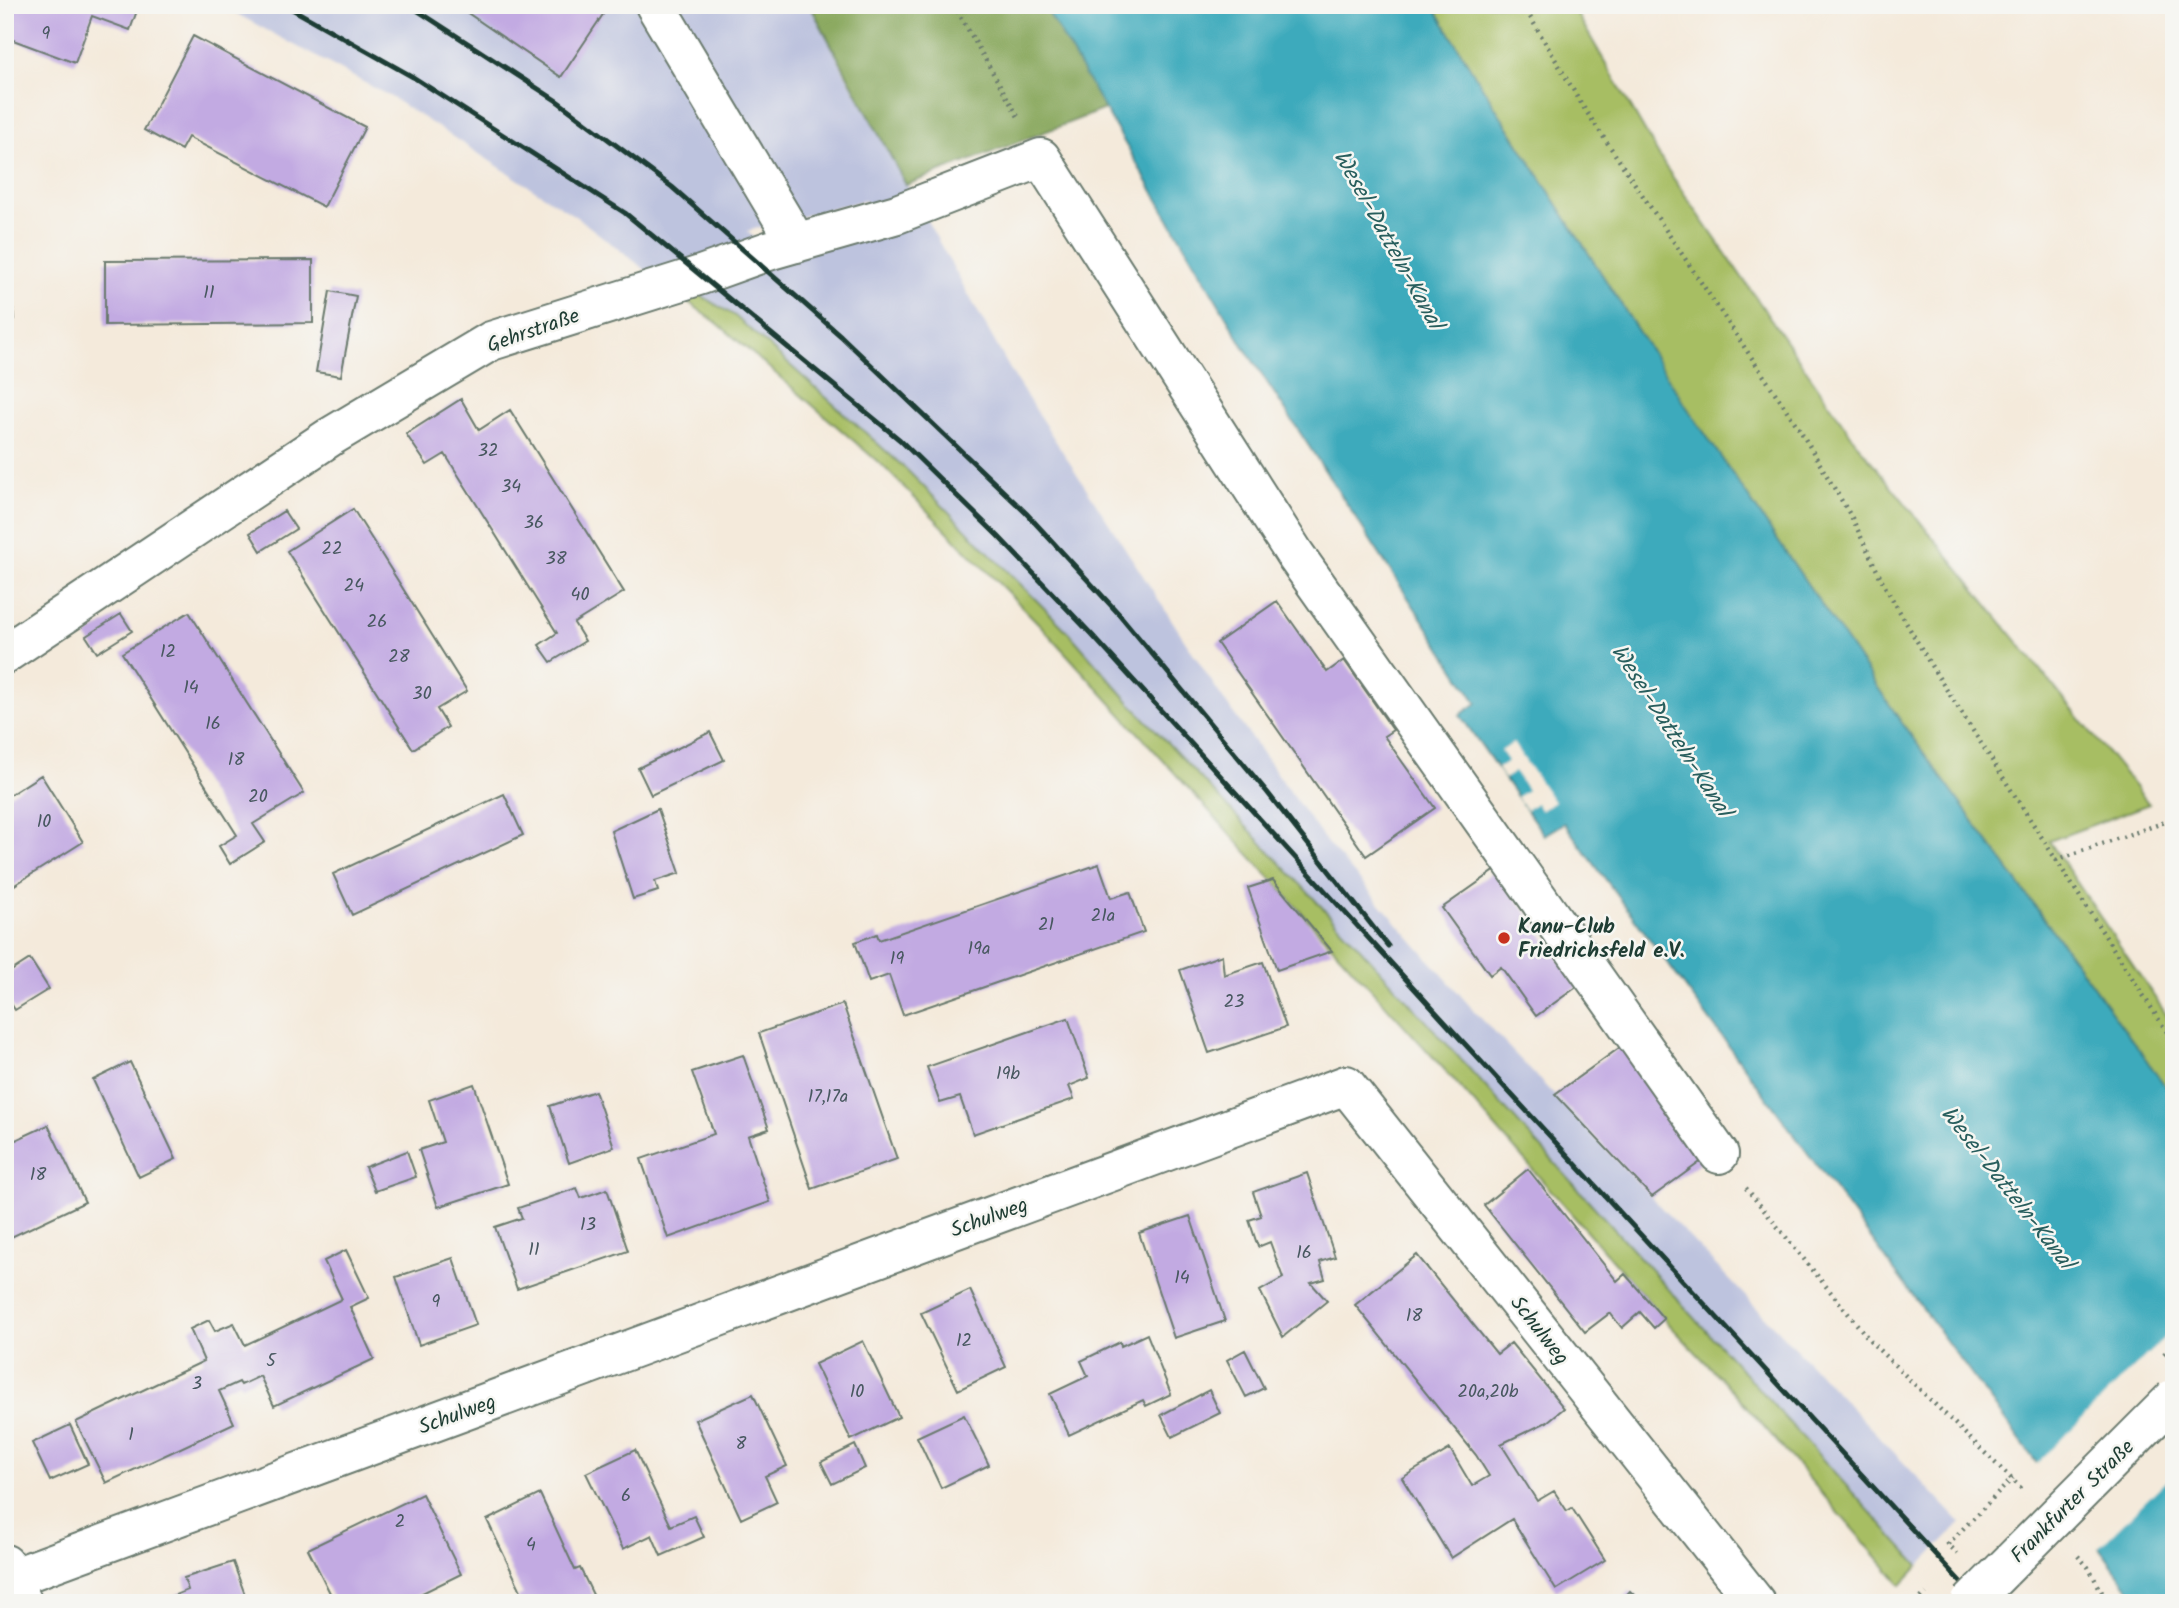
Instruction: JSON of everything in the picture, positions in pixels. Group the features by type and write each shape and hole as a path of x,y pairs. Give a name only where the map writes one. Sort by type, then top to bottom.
{"street":[{"path":"655,5 797,243"},
{"path":"1041,158 1296,556 1719,1154"},
{"name":"Gehrstraße","path":"5,653 330,437 491,341 797,243 897,214 1041,158"},
{"name":"Schulweg","path":"14,1582 1346,1085 1756,1603"},
{"name":"Frankfurter Straße","path":"1970,1603 2174,1398"}],"path":[{"path":"954,5 1041,158"},
{"path":"1523,5 1584,108 1798,427 1852,518 1883,583 1932,667 2174,1043"},
{"path":"2056,860 2174,819"},
{"path":"1719,1154 1873,1344 2013,1478 2030,1498"},
{"path":"1961,1558 1948,1544 2013,1478"},
{"path":"2071,1547 2088,1567 2108,1603"}],"shaded area":[{"path":"220,5 810,5 844,72 1016,380 1221,696 1327,843 1476,1013 1961,1523 1919,1566 1350,937 1132,705 1069,633 907,470 735,316 681,297 578,218 391,97","holes":["865,200 884,231 778,261 747,231"]}],"green space":[{"path":"810,5 1044,5 1105,109 906,185"},
{"path":"1433,5 1572,5 1665,166 1858,445 2149,804 2049,841 2174,1026 2174,1098 1902,723 1684,403"},
{"path":"693,291 735,316 907,470 1069,633 1132,705 1350,937 1919,1566 1901,1585 1735,1393 1664,1319 1453,1079 1040,625 884,467 716,322 681,297"}],"water":[{"name":"Wesel-Datteln-Kanal","path":"1044,5 1433,5 1684,403 1902,723 2174,1098 2174,1603 2140,1603 1564,823 1544,835 1460,715 1477,703 1244,347"}],"pier":[{"path":"1513,743 1554,802 1541,811 1536,803 1526,810 1517,797 1527,790 1515,772 1504,779 1497,768 1508,761 1501,751"},
{"path":"2174,1328 2174,1473 2096,1550 2034,1466"}],"building":[{"path":"5,5 139,5 130,30 92,16 75,63 5,37"},
{"path":"456,5 606,5 608,7 561,77"},
{"path":"193,36 365,127 324,207 188,137 181,150 144,130"},
{"path":"7,232 14,320 5,321 5,233"},
{"path":"313,260 313,323 105,325 105,261"},
{"path":"330,291 356,296 341,376 316,372"},
{"path":"461,399 479,430 510,410 624,592 574,623 585,641 551,662 539,645 557,633 445,454 427,465 406,434"},
{"path":"353,509 467,691 437,709 448,727 413,749 287,551"},
{"path":"284,511 296,529 261,551 250,533"},
{"path":"1277,601 1327,672 1344,660 1393,730 1384,736 1435,808 1366,856 1217,643"},
{"path":"189,612 304,793 253,824 265,842 230,864 219,846 237,835 122,653"},
{"path":"121,614 132,631 97,653 86,636"},
{"path":"710,732 724,760 651,795 638,768"},
{"path":"41,775 83,842 5,891 5,798"},
{"path":"504,794 523,835 352,915 333,874"},
{"path":"658,809 680,873 655,881 658,891 633,899 611,831"},
{"path":"1099,864 1111,898 1130,892 1144,932 903,1015 889,975 869,982 855,942 877,934 879,940"},
{"name":"Kanu-Club Friedrichsfeld e.V.","path":"1496,870 1578,986 1536,1016 1501,967 1490,975 1442,908"},
{"path":"1273,880 1332,951 1277,970 1248,888"},
{"path":"1222,955 1224,975 1263,962 1286,1027 1209,1053 1180,970"},
{"path":"30,959 49,989 15,1010 5,994 5,975"},
{"path":"843,1004 897,1159 812,1189 759,1033"},
{"path":"1068,1018 1089,1078 1069,1086 1074,1099 973,1134 960,1097 940,1103 927,1067"},
{"path":"1622,1046 1703,1160 1652,1197 1555,1094"},
{"path":"743,1055 769,1129 748,1136 770,1202 668,1238 641,1159 714,1134 692,1072"},
{"path":"130,1062 176,1159 139,1177 93,1080"},
{"path":"474,1084 508,1184 438,1207 419,1150 443,1142 429,1100"},
{"path":"595,1091 614,1147 569,1163 550,1106"},
{"path":"48,1125 85,1202 5,1240 5,1145"},
{"path":"407,1151 416,1177 375,1191 365,1167"},
{"path":"1528,1169 1617,1281 1625,1274 1664,1319 1654,1328 1640,1312 1622,1328 1610,1313 1585,1332 1484,1205"},
{"path":"1307,1173 1335,1257 1320,1262 1325,1279 1311,1283 1327,1301 1283,1337 1260,1291 1283,1278 1270,1242 1258,1247 1249,1220 1261,1216 1253,1192"},
{"path":"577,1188 581,1198 607,1189 628,1251 517,1289 495,1227 522,1218 518,1208"},
{"path":"1190,1216 1225,1321 1174,1338 1139,1233"},
{"path":"346,1250 369,1298 350,1307 374,1359 274,1406 260,1376 219,1391 234,1423 106,1483 76,1422 204,1361 190,1329 209,1320 215,1331 234,1323 245,1345 342,1299 324,1261"},
{"path":"1417,1255 1497,1354 1511,1343 1564,1408 1547,1422 1501,1444 1537,1501 1554,1491 1567,1511 1572,1508 1605,1560 1556,1590 1512,1519 1451,1558 1402,1478 1450,1449 1472,1486 1489,1476 1476,1455 1355,1305"},
{"path":"453,1258 476,1325 419,1345 396,1277"},
{"path":"970,1290 1006,1367 958,1390 921,1313"},
{"path":"1147,1334 1171,1394 1146,1406 1143,1400 1069,1435 1050,1394 1088,1376 1081,1361 1120,1342 1121,1346"},
{"path":"863,1341 899,1417 851,1440 815,1364"},
{"path":"1245,1350 1264,1388 1246,1397 1227,1360"},
{"path":"1209,1390 1220,1413 1172,1437 1161,1415"},
{"path":"753,1394 787,1466 765,1476 777,1502 741,1519 695,1420"},
{"path":"964,1415 989,1465 941,1488 917,1437"},
{"path":"70,1425 88,1464 50,1481 32,1443"},
{"path":"855,1445 865,1468 832,1484 821,1462"},
{"path":"635,1450 671,1526 694,1516 704,1537 661,1556 652,1535 623,1549 586,1473"},
{"path":"422,1494 461,1574 402,1603 335,1603 308,1549"},
{"path":"540,1494 575,1570 580,1568 597,1603 520,1603 517,1598 523,1595 487,1520"},
{"path":"233,1562 248,1603 155,1603 188,1590 184,1578"},
{"path":"1630,1591 1642,1603 1619,1603"}],"railway":[{"path":"285,5 413,77 625,213 900,440 998,536 1093,636 1980,1603"},
{"path":"409,5 557,101 672,187 841,336 1026,513 1119,614 1267,792 1388,946"}],"place":[{"name":"Kanu-Club Friedrichsfeld e.V.","path":"1504,938"}]}
